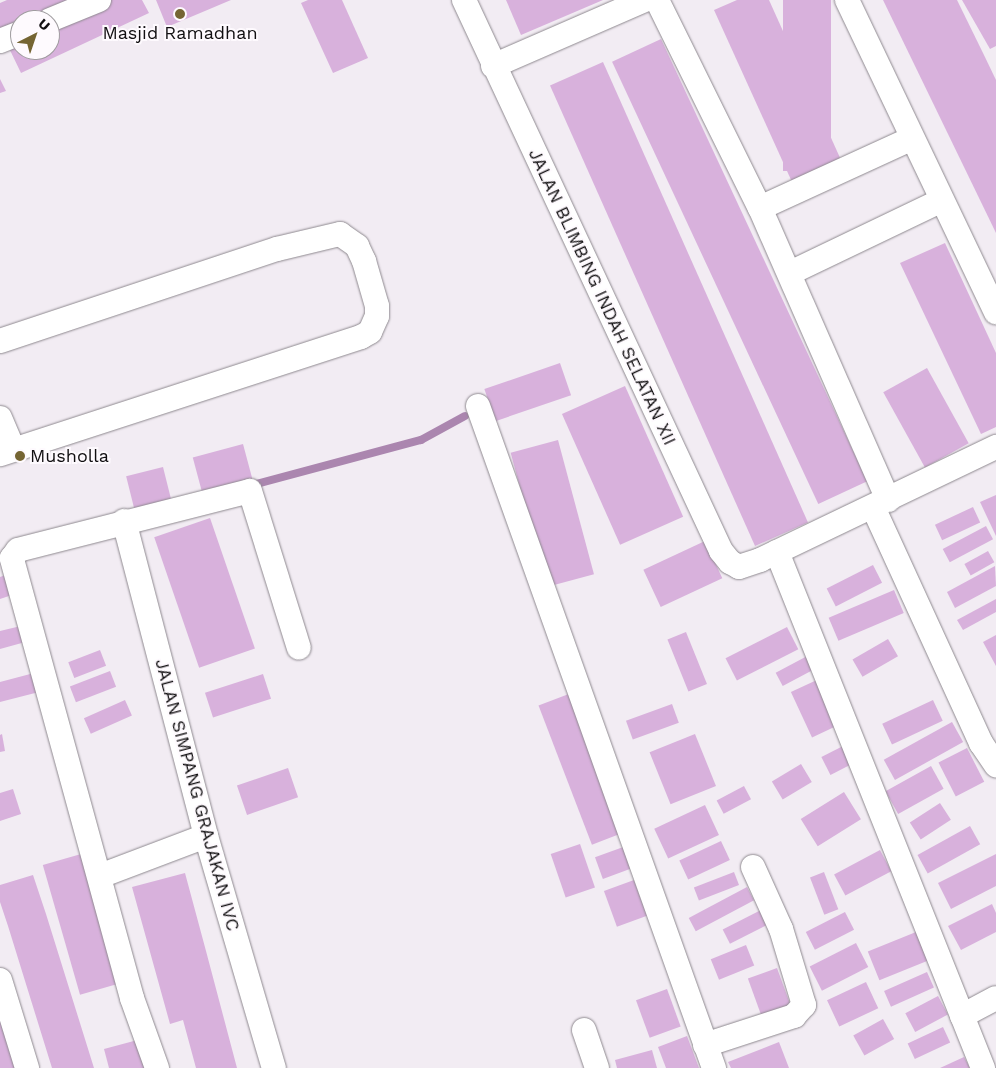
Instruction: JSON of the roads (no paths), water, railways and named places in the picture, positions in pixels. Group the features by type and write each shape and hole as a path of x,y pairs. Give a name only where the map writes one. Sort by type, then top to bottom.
{"street":[{"path":"60,16 99,0"},
{"name":"JALAN BLIMBING INDAH SELATAN XII","path":"464,0 493,66 722,551 730,562 739,567 769,556"},
{"path":"493,66 645,0"},
{"path":"657,0 790,273 880,504 981,743 996,765"},
{"path":"847,0 940,201 996,312"},
{"path":"760,208 911,139"},
{"path":"790,273 940,201"},
{"path":"0,341 277,249 340,234 356,246 364,261 377,306 377,316 370,332 361,337 6,451 0,418"},
{"path":"478,406 714,1068"},
{"path":"983,1068 769,556 996,447"},
{"path":"156,1068 132,998 12,558 18,550 124,521 250,491 299,648"},
{"name":"JALAN SIMPANG GRAJAKAN IVC","path":"124,521 206,836 274,1068"},
{"path":"100,876 206,836"},
{"path":"705,1046 794,1016 804,1005 781,929 753,866"},
{"path":"0,980 27,1068"},
{"path":"962,1016 996,998"},
{"path":"584,1030 597,1068"}],"waterway":[{"path":"249,486 421,440 465,416"}],"place":[{"name":"Masjid Ramadhan","path":"180,14"},
{"name":"Musholla","path":"20,456"}]}
